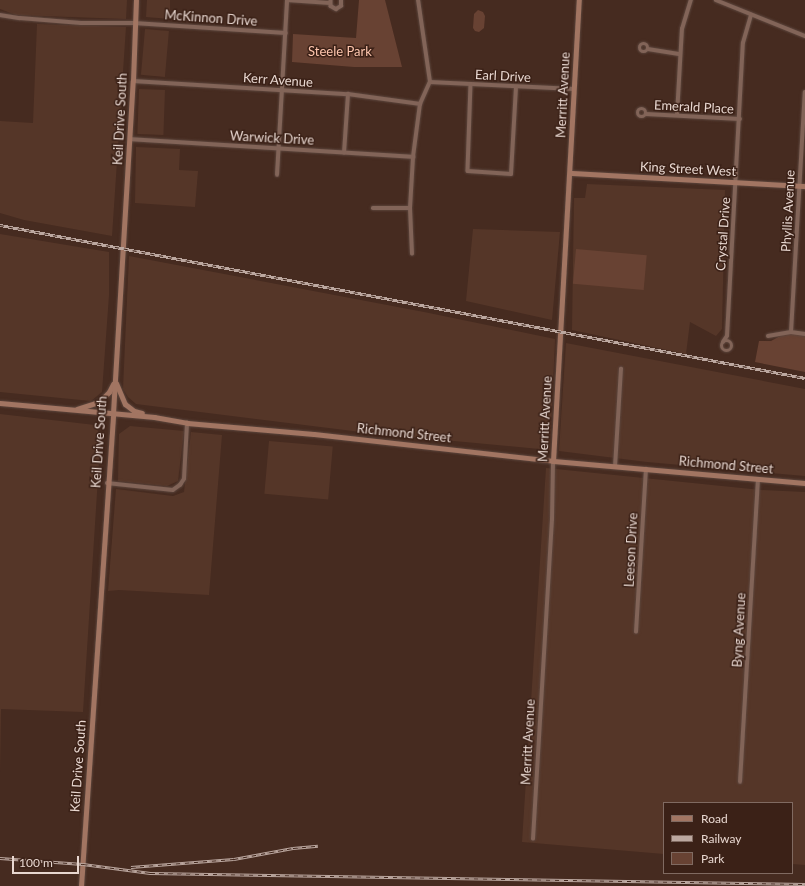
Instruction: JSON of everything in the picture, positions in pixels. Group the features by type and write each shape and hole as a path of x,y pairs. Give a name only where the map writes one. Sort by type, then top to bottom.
{"main road":[{"name":"Keil Drive South","path":"80,886 113,413 130,140 136,0"},
{"name":"Merritt Avenue","path":"553,461 579,0"},
{"name":"King Street West","path":"570,173 802,186"},
{"path":"70,410 99,402 109,392 114,380"},
{"path":"114,380 125,404 134,411 154,417"},
{"name":"Richmond Street","path":"0,403 154,417 187,423 320,435 553,461 805,483"}],"street":[{"path":"277,175 287,0 330,2 333,9 338,9 342,5 341,0"},
{"path":"412,254 410,208 413,157 420,104 430,82 418,0"},
{"path":"677,115 680,54 684,17 691,0"},
{"path":"716,0 805,36"},
{"name":"McKinnon Drive","path":"0,15 20,18 80,22 134,23 286,33"},
{"name":"Crystal Drive","path":"723,342 727,335 743,43 751,15"},
{"path":"648,49 680,54"},
{"name":"Kerr Avenue","path":"133,81 348,94 420,104"},
{"name":"Earl Drive","path":"430,82 516,88 574,89"},
{"path":"471,84 468,171 511,174 516,88"},
{"name":"Phyllis Avenue","path":"791,332 802,186 805,92"},
{"path":"344,152 348,94"},
{"name":"Emerald Place","path":"646,114 740,119"},
{"name":"Warwick Drive","path":"130,140 413,157"},
{"path":"373,208 410,208"},
{"path":"768,336 791,332 805,334"},
{"path":"727,335 731,342 731,349 726,351 722,348 723,342 731,342"},
{"path":"615,467 621,369"},
{"path":"108,483 173,490 180,486 184,479 187,423"},
{"name":"Merritt Avenue","path":"533,839 552,528 553,461"},
{"name":"Leeson Drive","path":"636,632 646,469"},
{"name":"Byng Avenue","path":"740,782 758,480"}],"shaded area":[{"path":"0,0 127,0 126,19 16,15 0,9"},
{"path":"147,0 170,0 170,19 146,17"},
{"path":"37,24 126,27 112,236 24,220 0,213 0,121 33,123"},
{"path":"145,29 169,31 165,77 141,75"},
{"path":"139,89 165,90 163,135 137,134"},
{"path":"136,147 180,149 179,170 198,171 195,207 135,203"},
{"path":"587,184 725,190 722,329 716,336 690,322 686,354 572,330 574,198 585,198"},
{"path":"473,229 560,232 552,320 466,301"},
{"path":"0,234 109,252 109,295 102,392 91,401 0,392"},
{"path":"129,256 424,312 555,339 550,450 369,433 136,404 128,397 123,389"},
{"path":"566,343 805,389 805,476 647,462 559,451"},
{"path":"0,414 95,425 100,436 100,446 83,712 1,709 0,774"},
{"path":"130,426 184,431 178,481 167,486 118,481 119,434"},
{"path":"191,432 222,435 209,595 119,590 108,591 116,489 173,496 184,492"},
{"path":"269,441 333,447 328,499 264,494"},
{"path":"546,468 761,490 805,492 805,865 793,864 793,802 663,802 663,854 522,842"}],"green space":[{"name":"Steele Park","path":"359,0 385,0 402,67 354,67 292,62 293,34 356,38"},
{"path":"478,10 483,12 485,16 484,28 479,32 475,31 473,28 474,14"},
{"path":"576,249 647,255 644,290 573,284"},
{"path":"789,333 805,334 805,372 755,362 759,341 771,341"}],"railway":[{"path":"0,225 805,378"},
{"path":"131,867 234,859 293,848 318,846"},
{"path":"0,858 83,864 150,873 805,884"}]}
